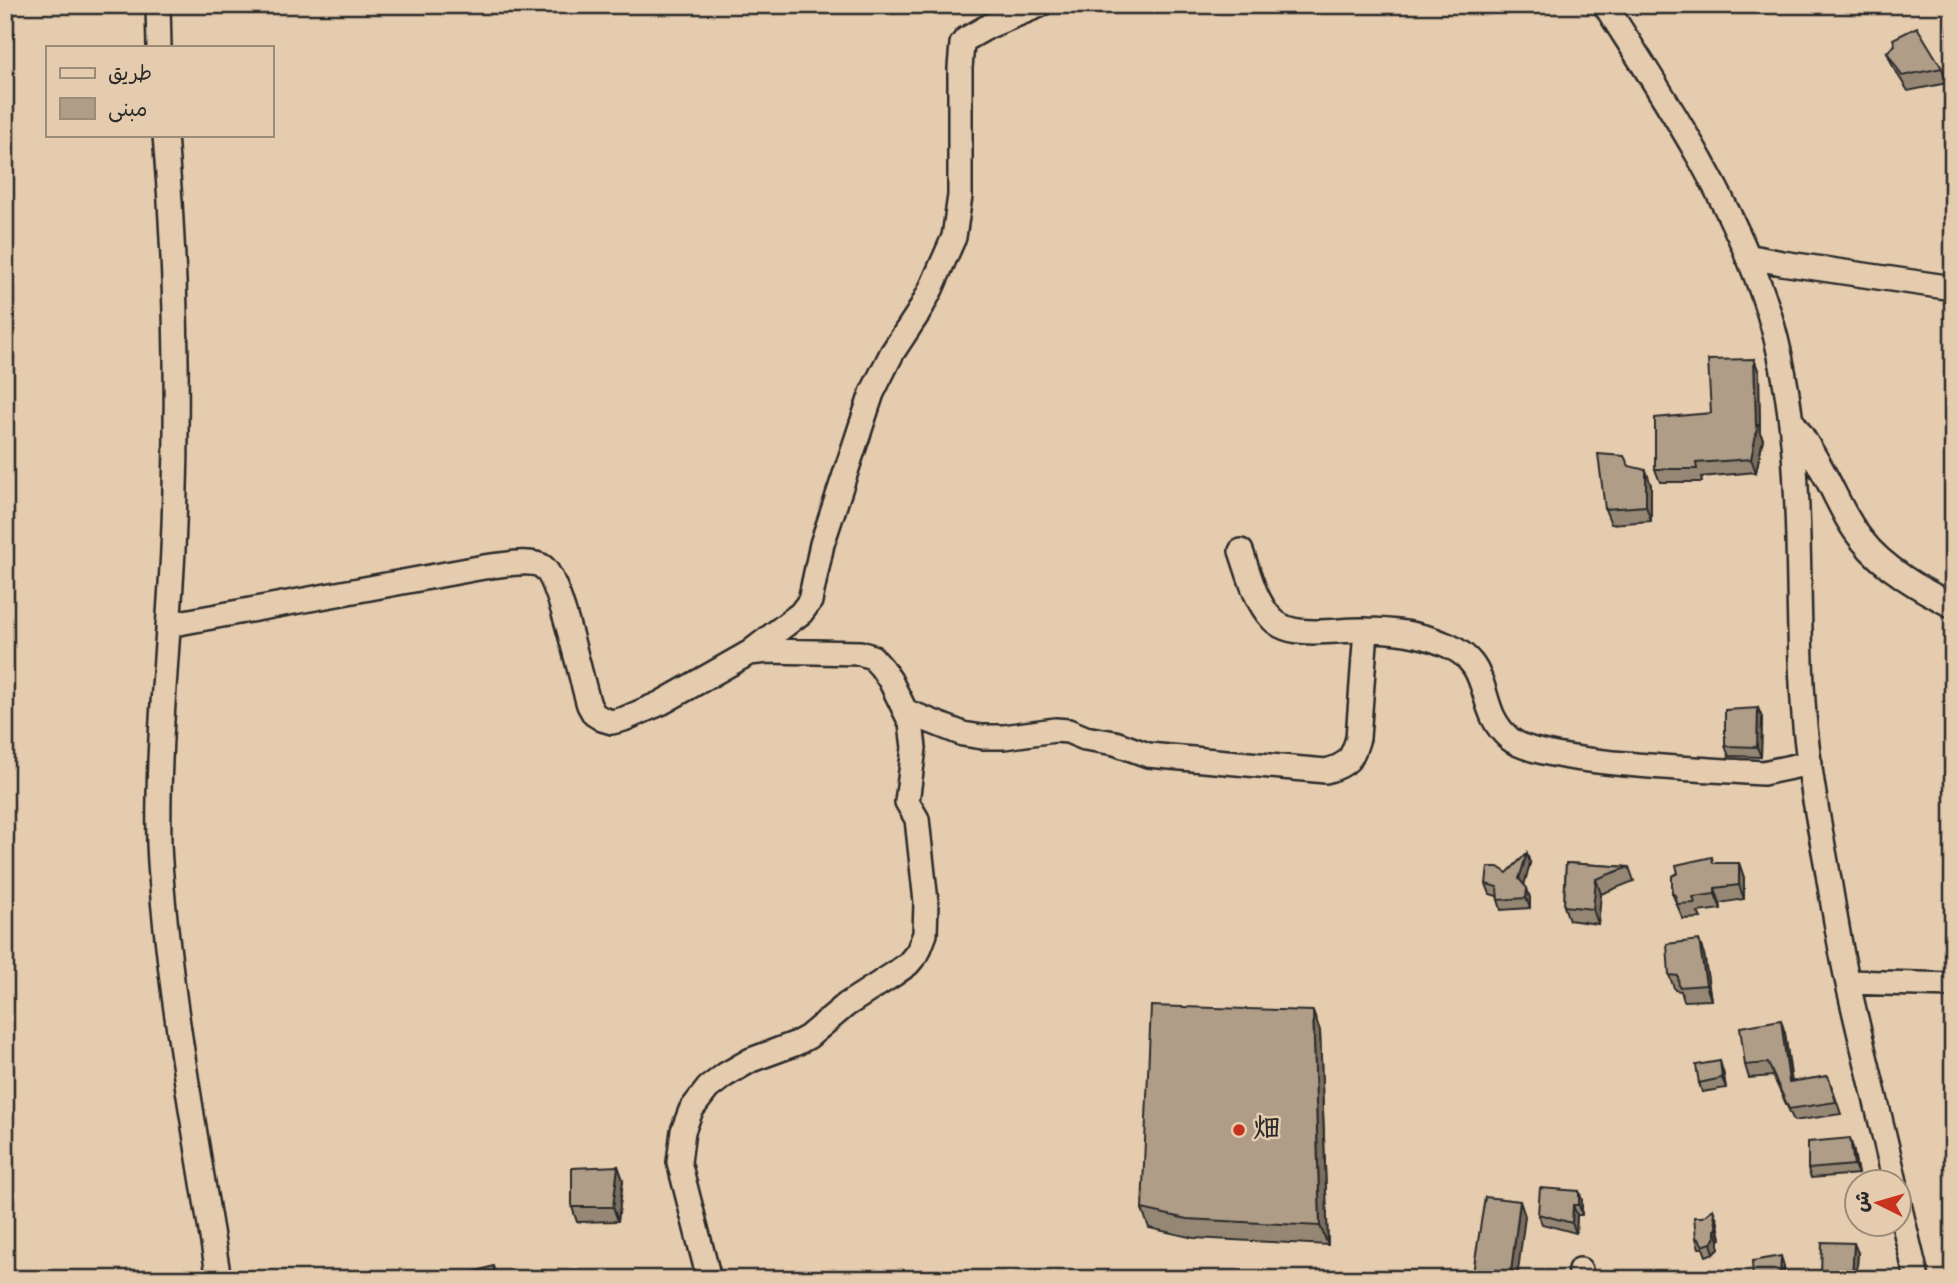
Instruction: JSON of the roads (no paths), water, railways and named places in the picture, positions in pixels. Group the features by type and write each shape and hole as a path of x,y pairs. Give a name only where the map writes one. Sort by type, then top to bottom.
{"street":[{"path":"158,5 159,46"},
{"path":"168,625 516,563 543,567 548,573 567,626 589,705 594,714 602,719 612,722 636,715 749,653 801,613 810,601 822,544 872,393 892,353 931,289 954,237 960,196 962,44 989,26 1041,5"},
{"path":"1605,5 1705,168 1747,256 1774,333 1791,418 1797,493 1804,715 1819,827 1848,982 1892,1168"},
{"path":"165,136 177,328 174,518 159,790 159,845 162,894 178,1021 219,1279"},
{"path":"1747,256 1953,288"},
{"path":"1791,418 1863,543 1923,591 1953,606"},
{"path":"1241,551 1261,604 1283,628 1299,631 1366,630 1424,636 1455,648 1475,665 1489,709 1505,733 1511,740 1531,749 1590,759 1746,772 1763,772 1810,763"},
{"path":"905,711 963,734 982,737 1068,731 1148,755 1326,771 1347,763 1354,753 1358,738 1366,630"},
{"path":"709,1279 679,1162 683,1131 691,1110 708,1088 725,1075 751,1060 808,1037 846,1005 908,964 918,951 925,934 926,902 917,819 907,802 914,735 890,680 872,657 852,653 749,653"},
{"path":"1848,982 1953,985"},
{"path":"1908,1238 1917,1279"}],"place":[{"name":"畑","path":"1239,1130"}]}
